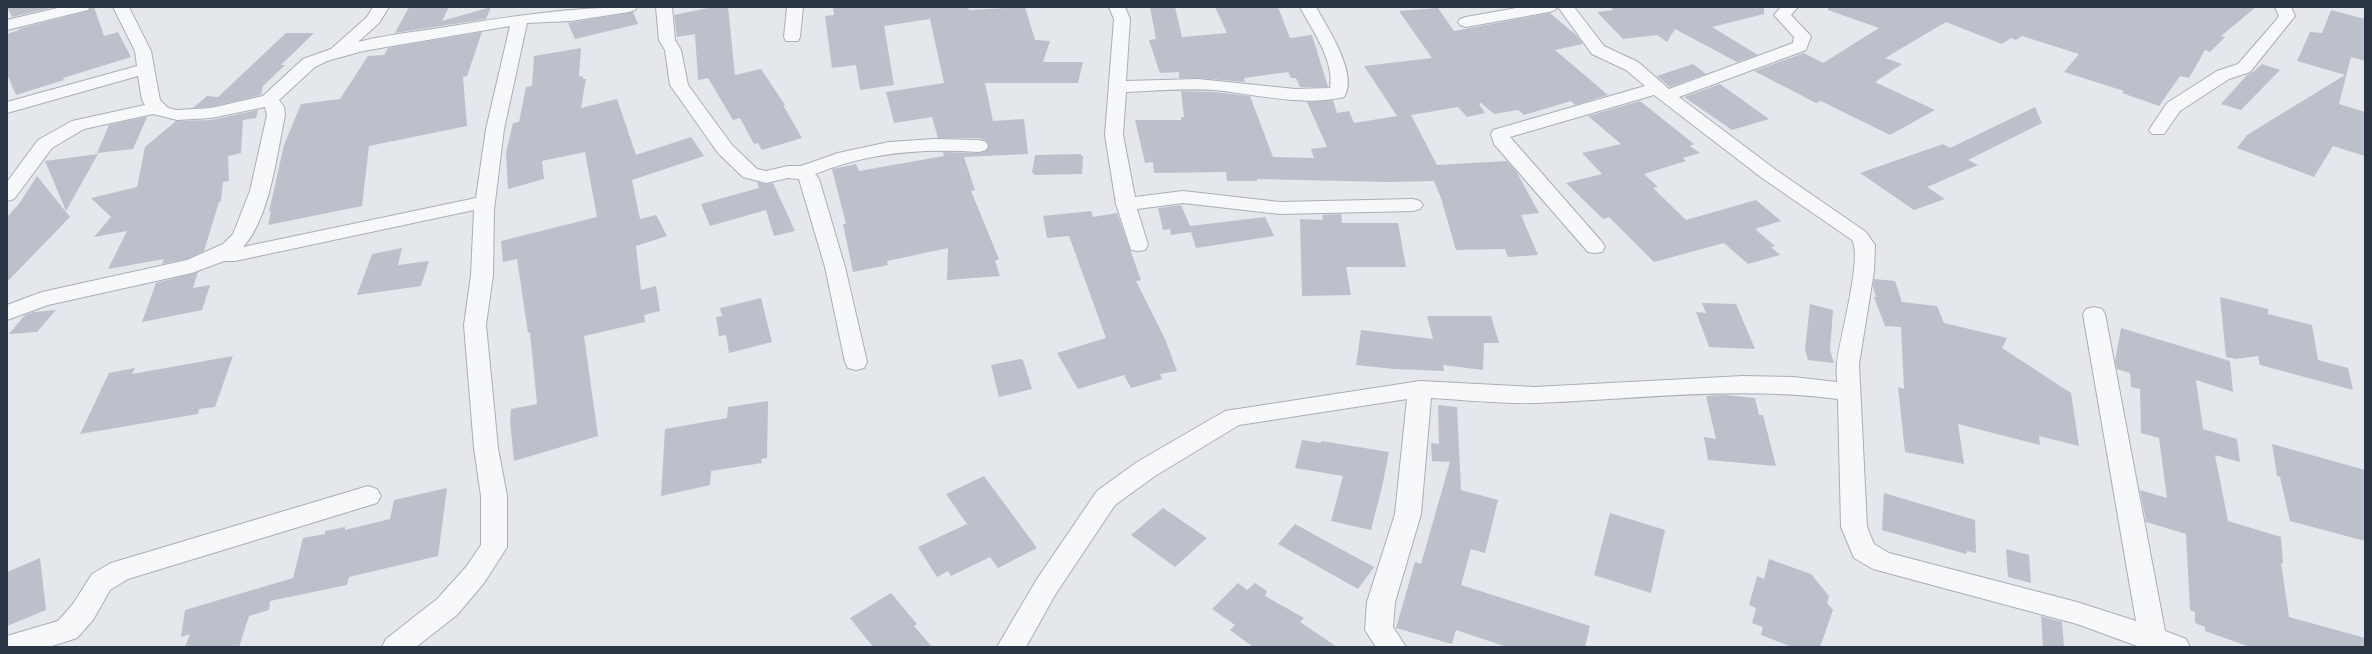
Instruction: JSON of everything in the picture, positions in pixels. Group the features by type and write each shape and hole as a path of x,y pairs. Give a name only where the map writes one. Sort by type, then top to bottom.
{"street":[{"path":"7,25 82,7"},
{"path":"121,7 143,51 151,100 156,108 162,112 177,114 211,113 241,108 270,100 309,63 336,52 361,46 529,15 571,16 629,7"},
{"path":"336,52 373,20 381,7"},
{"path":"664,7 667,40 673,50 679,85 725,149 750,174 766,176 804,172 827,161 862,152 950,143 979,146"},
{"path":"792,37 795,7"},
{"path":"1118,7 1122,20 1114,135 1126,204 1138,245"},
{"path":"1118,87 1217,86 1246,90 1325,95 1338,93 1341,86 1335,60 1308,7"},
{"path":"1466,22 1549,7"},
{"path":"1566,7 1598,50 1632,66 1662,92 1769,174 1859,236 1865,245 1864,271 1848,364 1854,527 1863,551 1882,562 2077,613 2161,645"},
{"path":"1595,248 1501,140 1500,134 1520,126 1662,92 1800,46 1803,36 1782,15 1790,7"},
{"path":"2158,130 2173,108 2223,75 2244,68 2285,20 2287,16 2283,7"},
{"path":"396,647 447,607 475,575 494,547 494,496 486,448 475,325 482,275 486,202 499,102 512,43 529,15"},
{"path":"7,108 145,70"},
{"path":"7,313 42,299 192,266 223,254 242,236 260,191 276,115 275,107 270,100"},
{"path":"7,195 45,144 60,134 99,120 156,108"},
{"path":"804,172 809,179 835,267 856,362"},
{"path":"1126,204 1183,197 1280,208 1413,205"},
{"path":"223,254 235,255 268,249 486,202"},
{"path":"2094,314 2161,645"},
{"path":"1011,647 1046,586 1106,498 1146,469 1233,417 1420,389 1536,395 1676,386 1792,384 1848,392"},
{"path":"1392,647 1379,630 1381,602 1408,514 1420,389"},
{"path":"10,647 67,630 83,612 101,582 120,571 368,496"}],"building":[{"path":"7,7 55,7 12,17"},
{"path":"91,7 94,7 104,36 118,32 131,57 63,78 64,80 16,95 7,74 7,34 19,30 18,29 88,11"},
{"path":"409,7 449,7 442,21 491,7 486,19 395,33"},
{"path":"713,7 728,7 735,75 761,69 785,105 783,105 802,138 762,150 758,143 754,144 740,118 733,120 708,78 698,80 695,34 677,37 674,15"},
{"path":"833,7 968,7 969,10 1025,7 1035,40 1050,41 1043,62 1083,62 1078,83 985,83 993,121 1024,119 1028,154 964,157 975,190 971,191 999,259 995,261 1000,276 947,280 948,248 887,261 888,265 853,272 843,224 846,224 832,169 856,164 859,171 944,156 943,152 979,153 986,151 989,145 986,141 979,138 938,138 932,117 894,123 886,92 944,83 930,19 884,26 894,85 860,90 856,65 832,68 825,16 834,15"},
{"path":"1150,7 1175,7 1182,37 1227,33 1215,7 1278,7 1290,38 1312,35 1328,87 1300,87 1296,78 1291,78 1288,72 1244,78 1245,82 1179,78 1179,72 1160,73 1149,40 1156,39"},
{"path":"1610,7 1764,7 1764,14 1712,27 1758,55 1737,62 1675,29 1667,42 1657,35 1623,39 1597,12 1613,10"},
{"path":"1828,7 2256,7 2221,36 2225,37 2210,52 2205,50 2189,78 2180,76 2159,106 2122,93 2124,91 2064,72 2079,54 2022,36 2016,40 2011,38 2002,44 1946,22 1885,58 1902,64 1875,82 1935,110 1890,135 1821,101 1816,103 1754,71 1804,53 1823,63 1879,28 1828,10"},
{"path":"1438,8 1454,31 1550,13 1577,36 1583,44 1555,50 1608,95 1575,105 1571,101 1524,115 1518,110 1494,114 1481,103 1479,104 1485,113 1467,117 1458,107 1411,115 1437,165 1507,161 1516,171 1539,213 1521,215 1538,255 1508,257 1505,249 1456,250 1441,198 1434,181 1389,182 1257,179 1257,181 1227,181 1226,172 1154,173 1153,162 1145,163 1135,120 1181,120 1181,117 1184,117 1181,91 1214,92 1250,96 1273,157 1314,158 1311,149 1327,147 1307,102 1333,100 1337,113 1349,111 1354,123 1397,116 1364,66 1432,58 1399,11"},
{"path":"2331,10 2365,19 2365,61 2351,57 2339,104 2365,112 2365,156 2333,146 2314,177 2237,148 2247,135 2345,75 2297,61 2310,32 2322,33"},
{"path":"633,12 638,24 575,39 568,23"},
{"path":"482,32 467,76 463,77 467,126 369,146 362,206 268,225 271,211 269,212 284,145 301,104 340,99 368,56 384,55 388,48"},
{"path":"286,33 314,33 281,65 285,65 263,86 261,95 211,107 193,108 207,96 218,97"},
{"path":"581,48 579,77 583,76 583,79 586,79 581,108 617,99 636,155 691,137 704,156 632,180 640,219 656,215 667,236 636,246 641,290 656,286 660,311 644,315 645,322 584,336 598,436 514,461 510,421 511,409 537,404 530,332 528,333 517,259 503,262 501,241 597,217 585,152 542,161 544,179 508,189 506,153 513,123 519,122 526,87 532,86 534,56"},
{"path":"1693,64 1706,74 1670,87 1657,76"},
{"path":"2262,64 2280,70 2241,110 2221,104 2247,75"},
{"path":"1720,84 1769,119 1732,130 1684,97"},
{"path":"1640,101 1694,144 1690,146 1700,153 1683,158 1686,161 1644,174 1658,187 1653,188 1686,220 1756,200 1781,221 1755,229 1775,246 1771,247 1780,255 1748,264 1724,243 1654,262 1609,217 1603,219 1566,183 1602,174 1582,153 1621,144 1588,116"},
{"path":"2035,107 2042,123 1968,160 1978,165 1927,187 1945,199 1914,210 1860,173 1943,144 1950,148"},
{"path":"258,110 256,118 243,120 241,153 228,156 229,181 223,182 221,201 219,202 204,251 187,259 162,264 164,259 108,269 127,231 94,237 111,217 91,198 137,187 145,147 176,121 211,120"},
{"path":"147,117 133,149 97,153 109,125"},
{"path":"98,154 66,211 45,161"},
{"path":"1081,154 1081,156 1083,156 1082,174 1034,175 1034,173 1032,173 1035,155"},
{"path":"37,176 70,217 7,282 7,217 19,204"},
{"path":"757,182 766,184 773,183 795,231 774,236 766,210 710,226 701,204 759,188"},
{"path":"1181,205 1190,226 1265,217 1274,236 1196,248 1191,232 1171,235 1170,229 1163,230 1158,208"},
{"path":"1091,211 1093,217 1117,213 1141,280 1136,281 1165,339 1177,371 1160,374 1162,379 1131,388 1124,375 1078,389 1057,353 1106,338 1069,236 1047,238 1043,216"},
{"path":"1341,214 1342,223 1398,223 1406,267 1346,267 1351,295 1302,296 1300,219 1323,220 1322,215"},
{"path":"402,248 398,265 429,261 421,286 357,295 372,254"},
{"path":"198,272 193,288 210,285 202,310 142,322 156,283"},
{"path":"1874,279 1895,281 1902,302 1937,306 1944,323 2007,338 2002,348 2071,393 2079,446 2039,436 2040,445 1958,424 1964,464 1905,452 1898,387 1904,389 1901,327 1885,326 1874,297 1876,297 1873,287"},
{"path":"2220,297 2268,309 2268,314 2312,325 2318,360 2348,368 2353,390 2260,365 2258,356 2236,359 2226,357"},
{"path":"761,298 772,342 729,353 726,335 719,336 716,317 722,316 720,308"},
{"path":"1702,303 1736,304 1755,349 1709,347 1696,312 1706,313"},
{"path":"1810,304 1833,310 1830,350 1834,363 1808,360 1805,349"},
{"path":"56,310 37,332 9,334 25,315 34,312"},
{"path":"1427,316 1491,316 1499,343 1484,343 1483,370 1443,365 1444,371 1394,369 1356,365 1361,330 1433,339"},
{"path":"2121,328 2230,361 2233,392 2196,380 2203,429 2237,439 2240,462 2215,455 2228,521 2281,537 2283,564 2281,563 2289,617 2365,638 2365,647 2250,647 2205,631 2205,627 2195,623 2195,612 2190,610 2186,534 2146,522 2140,490 2167,498 2159,438 2141,433 2140,389 2131,387 2130,373 2117,369 2115,361"},
{"path":"233,356 215,407 199,409 198,414 80,434 109,373 135,368 132,374"},
{"path":"1020,359 1023,360 1032,389 999,397 991,365"},
{"path":"1724,395 1755,398 1759,415 1763,415 1776,466 1708,460 1704,437 1716,439 1706,396"},
{"path":"768,401 767,458 761,459 762,463 711,471 710,485 661,496 665,429 727,418 728,407"},
{"path":"1438,405 1457,407 1461,490 1498,500 1485,553 1471,549 1461,585 1590,626 1585,647 1507,647 1456,630 1452,644 1396,628 1415,562 1421,564 1450,462 1432,461 1431,443 1439,444"},
{"path":"1302,440 1321,443 1321,441 1389,452 1371,530 1331,521 1343,476 1295,468"},
{"path":"2272,444 2365,470 2365,541 2290,521 2280,477 2277,476"},
{"path":"984,476 1037,548 998,568 990,557 951,576 948,571 937,577 918,547 967,524 946,494"},
{"path":"447,488 438,556 349,577 347,585 270,601 269,610 249,616 239,647 185,647 190,634 181,637 185,610 293,578 303,538 325,534 325,531 345,527 345,530 390,519 394,500"},
{"path":"1884,493 1975,520 1976,553 1967,551 1966,554 1882,530"},
{"path":"1163,508 1207,538 1175,567 1131,535"},
{"path":"1610,513 1665,530 1651,593 1594,575"},
{"path":"1295,524 1374,567 1358,589 1278,544"},
{"path":"2006,549 2029,555 2031,583 2008,577"},
{"path":"40,558 46,610 7,626 7,572"},
{"path":"1769,559 1811,574 1829,596 1827,603 1833,610 1820,647 1792,647 1761,635 1763,627 1752,623 1756,608 1749,605 1757,576 1764,579"},
{"path":"1238,583 1247,590 1255,583 1267,591 1265,596 1304,618 1300,622 1337,647 1253,647 1230,630 1235,625 1212,609"},
{"path":"891,593 917,624 914,626 932,647 873,647 850,618"},
{"path":"2041,616 2062,622 2064,647 2043,647"}]}
